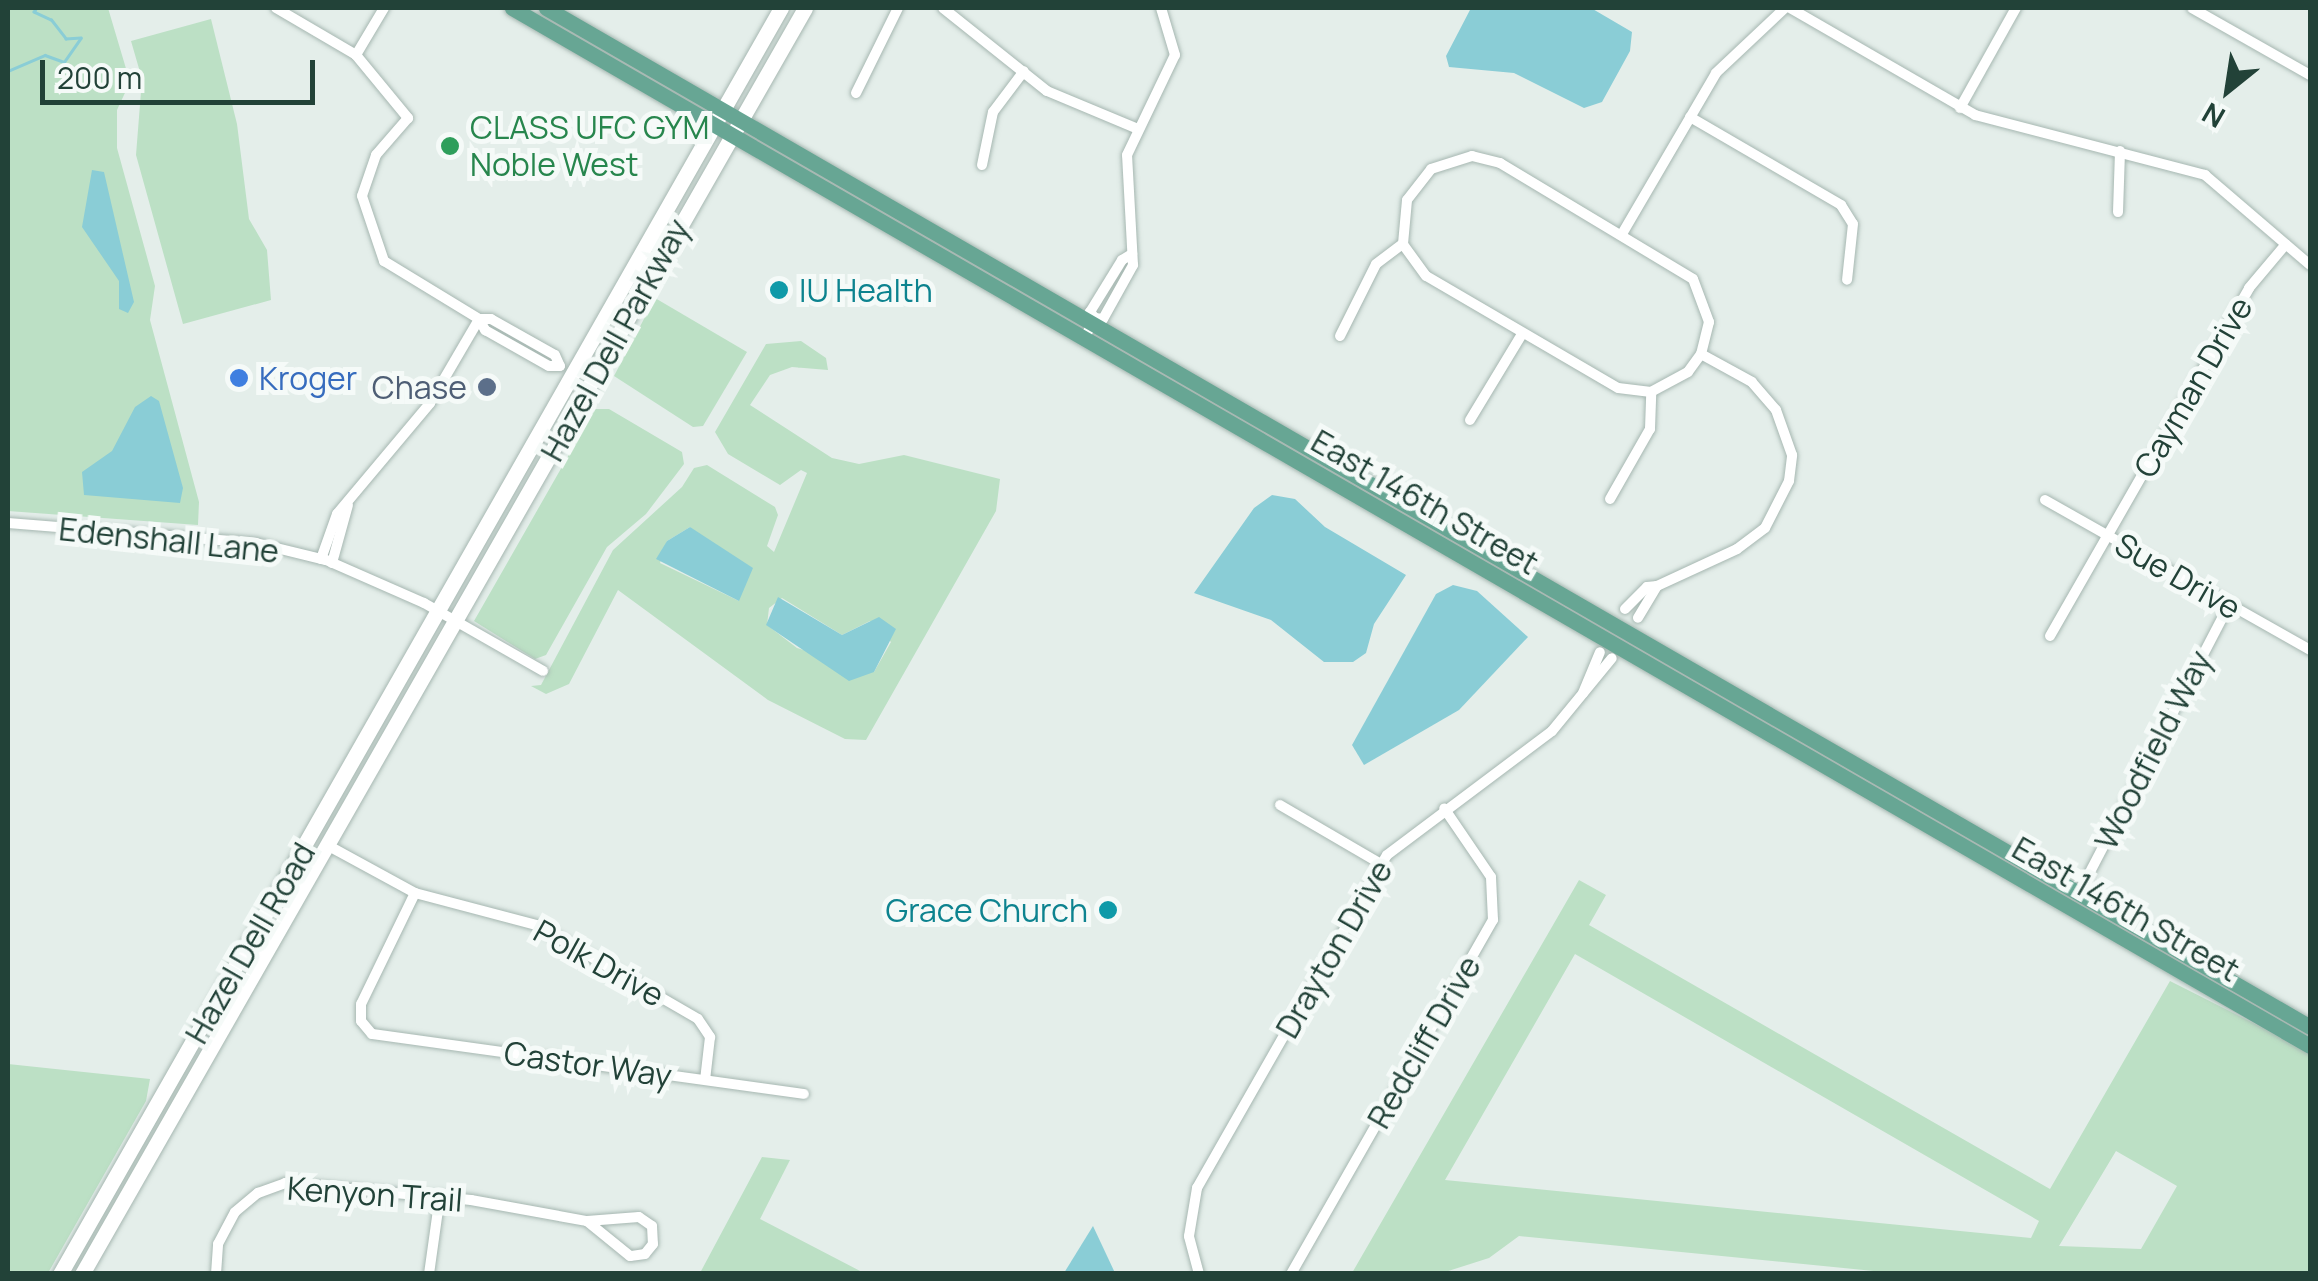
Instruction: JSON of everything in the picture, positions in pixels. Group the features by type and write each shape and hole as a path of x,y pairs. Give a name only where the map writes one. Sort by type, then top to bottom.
{"main road":[{"name":"East 146th Street","path":"512,8 714,125 1091,326 2310,1027"},
{"name":"East 146th Street","path":"546,8 724,109 2310,1046"},
{"name":"Hazel Dell Parkway","path":"440,612 781,8"},
{"name":"Hazel Dell Parkway","path":"456,622 804,8"},
{"name":"Hazel Dell Road","path":"60,1274 440,612"},
{"name":"Hazel Dell Road","path":"82,1274 456,622"}],"street":[{"path":"276,8 356,55 408,118 376,155 366,180 364,214 374,245 406,277 479,319 501,339 560,366 555,356 492,319 479,319"},
{"path":"356,55 384,8"},
{"path":"856,94 898,8"},
{"path":"943,8 1062,100 1138,129"},
{"path":"1091,326 1090,312 1122,260 1132,254 1128,156 1138,129 1173,65 1173,32 1162,8"},
{"path":"1622,234 1716,73 1787,8 1960,108 2205,176 2310,264"},
{"path":"1960,108 2016,8"},
{"path":"2192,8 2310,75"},
{"path":"982,165 993,112 1024,70"},
{"path":"1690,118 1841,204 1854,235 1847,280"},
{"path":"2118,212 2120,152"},
{"path":"1486,157 1622,234 1676,264 1698,286 1709,322 1702,354 1679,379 1651,392 1606,383 1522,334 1426,276 1404,244 1412,190 1445,161 1486,157"},
{"path":"1340,336 1376,264 1404,244"},
{"name":"Cayman Drive","path":"2050,636 2249,288 2286,244"},
{"path":"326,561 348,504 430,403 479,319"},
{"path":"1470,420 1522,334"},
{"path":"1624,610 1647,587 1737,549 1765,528 1789,481 1792,455 1776,410 1752,382 1702,354"},
{"path":"1610,500 1650,429 1651,392"},
{"name":"Sue Drive","path":"2045,500 2310,650"},
{"name":"Edenshall Lane","path":"8,523 256,543 326,561 440,612 544,672"},
{"path":"1638,618 1657,586"},
{"name":"Woodfield Way","path":"2078,895 2229,606"},
{"name":"Drayton Drive","path":"1583,692 1600,652"},
{"name":"Drayton Drive","path":"1199,1274 1189,1236 1197,1188 1381,864 1404,837 1552,731 1612,658"},
{"path":"1280,804 1381,864"},
{"name":"Redcliff Drive","path":"1291,1274 1493,920 1491,877 1444,808"},
{"name":"Polk Drive","path":"328,845 415,893 536,925 698,1019 710,1036 705,1080"},
{"name":"Castor Way","path":"415,893 360,1004 361,1022 372,1034 804,1094"},
{"name":"Kenyon Trail","path":"216,1274 228,1222 271,1187 308,1182 440,1196 586,1221 639,1217 654,1230 654,1244 645,1254 630,1256 586,1221"},
{"path":"430,1274 440,1196"}],"green space":[{"path":"8,8 108,8 130,82 117,110 117,148 155,286 150,320 199,502 198,525 8,511"},
{"path":"211,19 237,124 249,219 267,250 271,300 183,324 136,155 142,79 131,41"},
{"path":"655,298 747,352 703,426 693,427 614,376"},
{"path":"801,341 826,358 828,370 792,367 770,375 750,405 832,458 859,464 904,455 1000,479 996,511 866,740 845,739 768,700 618,590 569,684 546,694 531,686 541,685 613,550 682,487 694,468 707,465 775,507 778,515 767,546 774,552 807,473 801,470 780,485 728,454 715,432 766,344","holes":["690,527 739,601 660,563 667,541","782,598 842,635 870,621 891,642 874,672 797,648 767,625 769,608"]},
{"path":"595,409 609,409 682,452 684,464 646,514 607,547 546,655 535,659 474,621"},
{"path":"1579,880 1606,895 1589,925 2050,1189 2170,981 2310,1055 2310,1273 1904,1274 1519,1236 1489,1258 1442,1273 1352,1273","holes":["1575,954 2039,1221 2031,1238 1445,1180","2116,1151 2177,1186 2141,1249 2059,1246"]},
{"path":"8,1064 150,1079 146,1101 48,1273 8,1273"},
{"path":"762,1157 790,1160 760,1219 864,1273 700,1273"}],"water":[{"path":"1471,8 1591,8 1632,32 1630,51 1602,102 1584,108 1514,73 1449,67 1446,56"},
{"path":"92,170 104,172 134,302 128,313 119,309 119,281 82,227"},
{"path":"151,396 159,401 183,488 180,503 84,495 82,472 112,451 135,407"},
{"path":"1272,495 1295,499 1325,527 1406,575 1374,624 1366,653 1353,662 1324,662 1271,620 1194,593 1254,508"},
{"path":"690,527 753,568 739,601 656,559 667,541"},
{"path":"1453,585 1477,591 1528,637 1459,710 1364,765 1352,745 1436,594"},
{"path":"778,597 842,635 879,617 896,629 874,672 849,681 766,625"},
{"path":"1093,1226 1115,1273 1064,1273"}],"waterway":[{"path":"8,71 45,55 64,62 81,38 66,39 51,20 34,12 36,8"}],"place":[{"name":"CLASS UFC GYM Noble West","path":"450,146"},
{"name":"IU Health","path":"779,290"},
{"name":"Kroger","path":"239,378"},
{"name":"Chase","path":"487,387"},
{"name":"Grace Church","path":"1108,910"}]}
